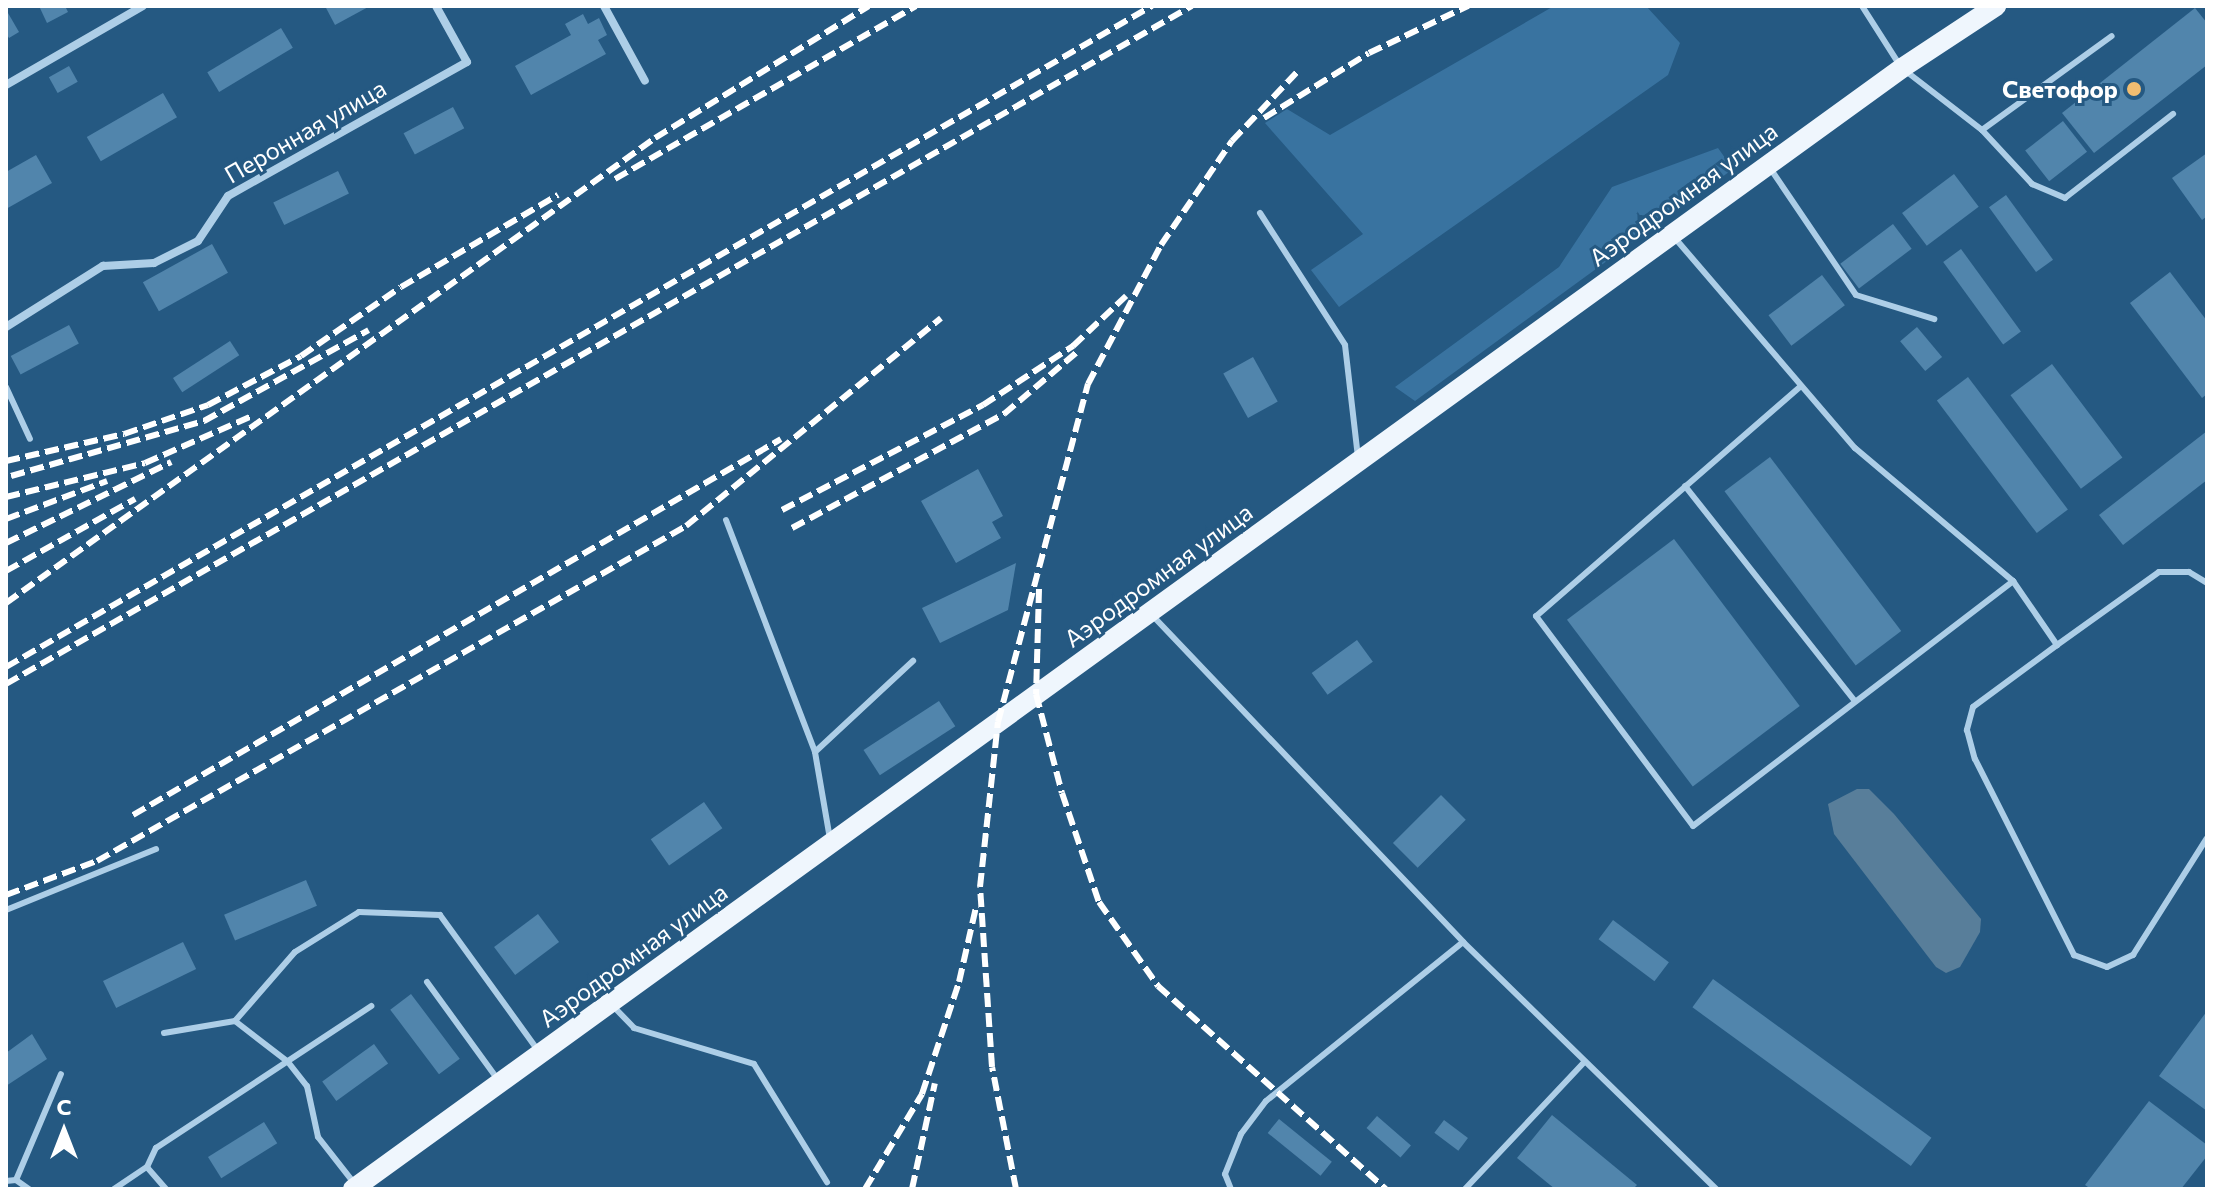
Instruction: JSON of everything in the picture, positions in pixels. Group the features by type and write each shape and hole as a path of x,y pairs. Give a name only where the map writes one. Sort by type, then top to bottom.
{"main road":[{"name":"Аэродромная улица","path":"355,1188 612,1005 831,842 1151,614 1902,68 1996,6"}],"street":[{"path":"6,85 143,6"},
{"name":"Перонная улица","path":"6,327 103,266 154,263 198,241 228,196 467,62 436,6"},
{"path":"604,6 645,81"}],"lane":[{"path":"1862,6 1902,68 1982,130 2032,184 2065,198 2173,114"},
{"path":"1982,130 2112,36"},
{"path":"1768,165 1856,295 1934,319"},
{"path":"1260,213 1345,345 1359,461"},
{"path":"1672,234 1855,448 2013,581 2057,645"},
{"path":"1801,386 1536,616 1693,826 2013,581"},
{"path":"6,387 30,439"},
{"path":"1685,486 1854,700"},
{"path":"726,520 815,752 831,842"},
{"path":"2207,583 2189,572 2159,572 1973,707 1967,730 1975,759 2074,955 2107,967 2133,955 2207,838"},
{"path":"1151,614 1463,942 1716,1189"},
{"path":"815,752 913,661"},
{"path":"6,910 156,849"},
{"path":"164,1033 235,1021 295,952 359,912 440,915 540,1054"},
{"path":"1231,1189 1225,1174 1241,1134 1266,1101 1463,942"},
{"path":"427,982 501,1084"},
{"path":"612,1005 634,1028 754,1064 827,1182"},
{"path":"114,1189 147,1167 156,1148 371,1006"},
{"path":"235,1021 288,1062 307,1086 318,1137 355,1188"},
{"path":"1465,1189 1585,1061"},
{"path":"16,1180 61,1074"},
{"path":"147,1167 166,1189"},
{"path":"6,1181 16,1180 29,1189"}],"shaded area":[{"path":"1554,6 1646,6 1680,43 1668,75 1339,307 1311,270 1363,234 1265,123 1287,109 1330,135"},
{"path":"1718,148 1733,169 1415,401 1395,387 1559,267 1612,187"},
{"path":"1857,789 1869,789 1894,814 1981,919 1980,932 1960,967 1946,973 1936,967 1834,834 1828,804"}],"building":[{"path":"39,6 65,6 68,12 47,23"},
{"path":"325,6 370,6 335,25"},
{"name":"Светофор","path":"2195,8 2207,23 2207,65 2094,153 2062,113"},
{"path":"8,13 19,32 9,38 6,33"},
{"path":"583,14 588,24 599,18 607,35 598,40 606,54 531,95 515,66 571,35 565,24"},
{"path":"281,28 293,48 219,92 207,72"},
{"path":"69,66 78,82 58,93 49,77"},
{"path":"163,93 177,117 101,161 87,137"},
{"path":"453,107 464,128 415,154 404,133"},
{"path":"2063,121 2087,152 2049,181 2025,151"},
{"path":"2207,153 2207,216 2202,220 2172,178"},
{"path":"36,155 52,183 6,209 6,172"},
{"path":"338,171 349,193 284,225 273,203"},
{"path":"1954,174 1979,207 1927,246 1902,213"},
{"path":"2006,195 2053,260 2036,272 1989,207"},
{"path":"1893,224 1912,249 1859,288 1840,264"},
{"path":"212,244 228,273 159,311 143,282"},
{"path":"1961,249 2021,332 2003,344 1943,262"},
{"path":"2170,272 2207,321 2207,394 2202,398 2130,303"},
{"path":"1822,275 1845,305 1791,346 1768,315"},
{"path":"69,325 79,344 21,375 11,356"},
{"path":"1917,327 1942,357 1925,371 1900,341"},
{"path":"230,341 239,355 182,392 173,378"},
{"path":"1253,357 1278,402 1248,418 1223,373"},
{"path":"2052,364 2122,457 2081,489 2010,395"},
{"path":"1968,377 2068,510 2037,533 1937,400"},
{"path":"2207,431 2207,480 2123,545 2099,515"},
{"path":"1770,457 1901,631 1856,665 1724,491"},
{"path":"978,469 1003,516 992,522 1001,538 956,563 921,501"},
{"path":"1674,539 1800,706 1693,787 1567,620"},
{"path":"1016,563 1008,610 940,643 922,608"},
{"path":"1357,640 1373,662 1328,695 1312,673"},
{"path":"939,701 955,726 880,775 864,750"},
{"path":"1441,795 1466,820 1418,868 1393,843"},
{"path":"704,802 722,828 669,865 651,839"},
{"path":"306,880 317,906 235,941 224,915"},
{"path":"538,914 559,942 515,975 494,947"},
{"path":"1613,920 1669,962 1654,981 1599,939"},
{"path":"183,942 196,969 116,1008 103,981"},
{"path":"1713,979 1931,1138 1911,1166 1692,1007"},
{"path":"411,994 460,1059 439,1074 390,1010"},
{"path":"2207,1011 2207,1111 2159,1076"},
{"path":"32,1034 47,1059 6,1086 6,1053"},
{"path":"374,1044 388,1063 336,1101 322,1082"},
{"path":"2149,1101 2207,1145 2207,1156 2181,1189 2091,1189 2085,1185"},
{"path":"1552,1115 1637,1185 1633,1189 1555,1189 1517,1158"},
{"path":"1377,1116 1411,1146 1400,1158 1367,1128"},
{"path":"1279,1119 1332,1162 1321,1176 1268,1133"},
{"path":"1444,1120 1468,1138 1458,1151 1434,1133"},
{"path":"264,1122 277,1143 221,1178 208,1157"}],"railway":[{"path":"6,603 655,138 869,6"},
{"path":"615,179 916,6"},
{"path":"6,667 1152,6"},
{"path":"6,684 1192,6"},
{"path":"1264,118 1369,53 1468,6"},
{"path":"1016,1189 992,1067 980,887 998,722 1088,384 1161,245 1232,141 1297,72"},
{"path":"6,461 124,434 208,405 301,356 401,287 558,195"},
{"path":"782,510 983,405 1073,346 1126,296"},
{"path":"6,895 97,861 686,526 941,318"},
{"path":"11,476 204,421 369,330"},
{"path":"792,528 1004,414 1077,352"},
{"path":"6,497 145,463 250,417"},
{"path":"133,815 781,439"},
{"path":"6,543 171,462"},
{"path":"6,519 107,481"},
{"path":"6,571 135,499"},
{"path":"1039,589 1036,694 1062,793 1099,902 1158,986 1386,1189"},
{"path":"865,1189 922,1094 959,982 976,907"},
{"path":"912,1189 935,1083"}],"place":[{"name":"Светофор","path":"2134,89"}]}
